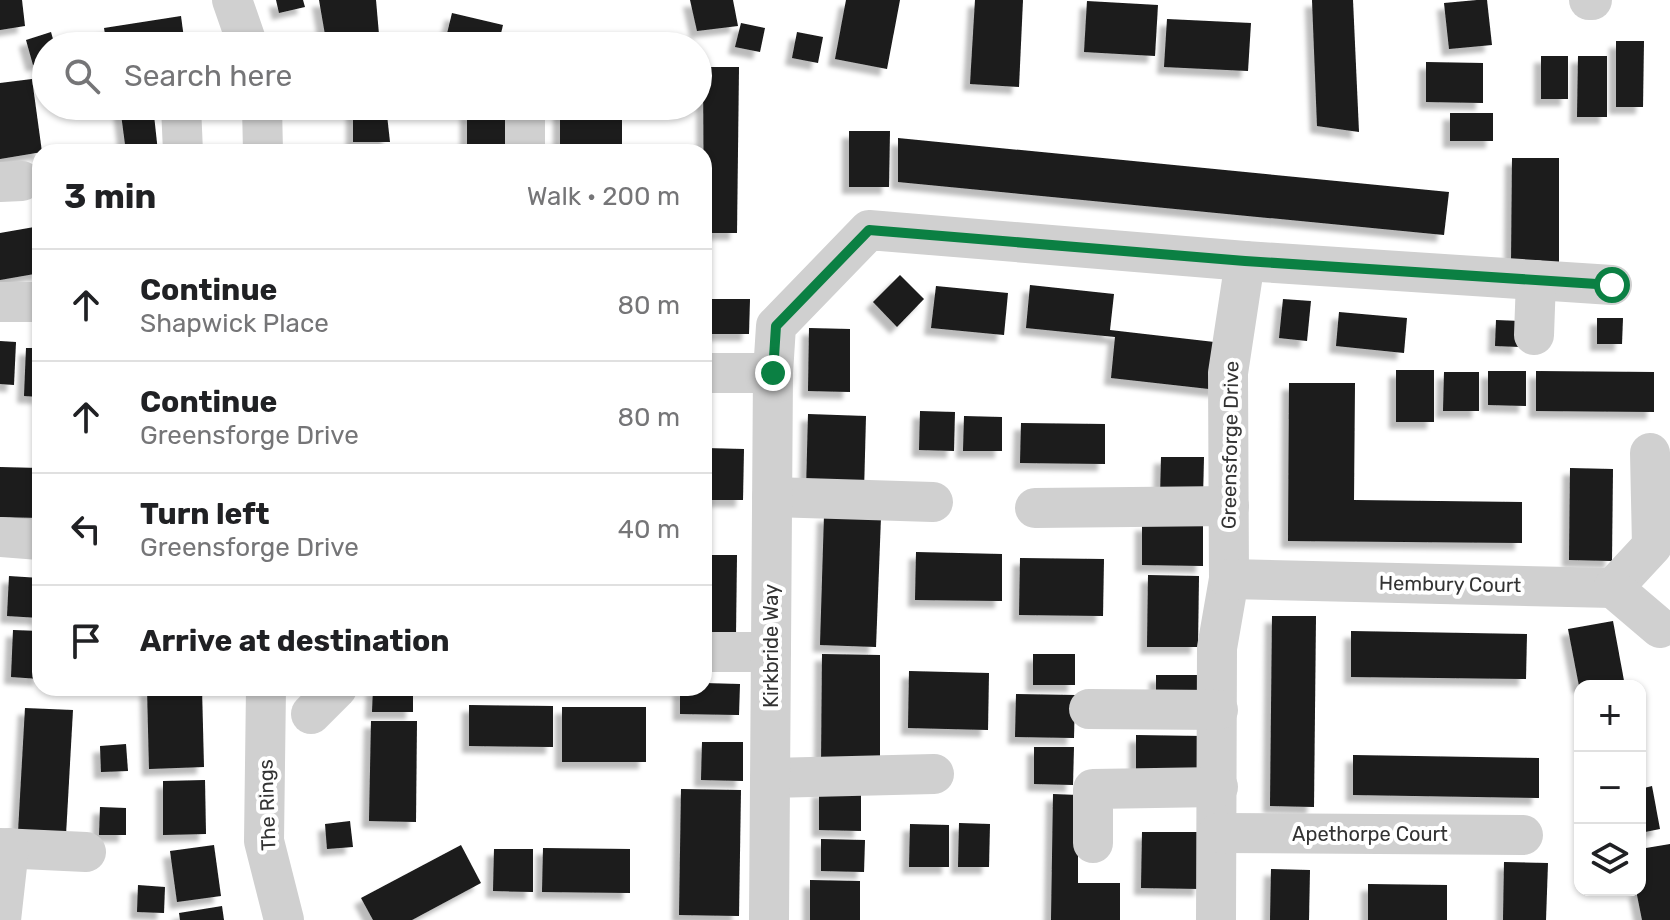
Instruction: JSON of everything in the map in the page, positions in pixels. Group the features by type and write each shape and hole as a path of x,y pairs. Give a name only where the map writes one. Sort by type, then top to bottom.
{"street":[{"path":"232,0 243,32"},
{"path":"182,120 183,144"},
{"path":"262,120 263,144"},
{"path":"525,120 525,144"},
{"path":"712,373 773,373 776,326 869,230 1245,261 1612,285"},
{"name":"Greensforge Drive","path":"1216,920 1217,648 1229,579 1228,373 1245,261"},
{"path":"1534,335 1536,280"},
{"name":"Kirkbride Way","path":"769,920 773,373"},
{"path":"1650,453 1652,546 1613,588 1660,628"},
{"path":"772,497 933,502"},
{"path":"1035,508 1229,506"},
{"path":"0,537 32,539"},
{"name":"Hembury Court","path":"1229,579 1613,588"},
{"path":"712,652 771,652"},
{"name":"The Rings","path":"266,696 264,841 284,920"},
{"path":"1089,709 1218,710"},
{"path":"770,778 934,774"},
{"path":"1093,843 1093,789 1218,787"},
{"name":"Apethorpe Court","path":"1218,833 1523,835"},
{"path":"1,920 4,848 86,852"}],"building":[{"path":"0,0 22,0 25,26 0,30"},
{"path":"276,0 303,0 305,7 279,13"},
{"path":"319,0 376,0 379,32 325,32"},
{"path":"690,0 733,0 738,26 697,31"},
{"path":"846,0 900,0 887,69 835,59"},
{"path":"975,0 1023,0 1019,87 970,84"},
{"path":"1312,0 1353,0 1359,132 1317,126"},
{"path":"1487,0 1492,45 1449,49 1444,3"},
{"path":"1087,1 1158,5 1155,56 1084,52"},
{"path":"452,13 503,25 501,32 447,32"},
{"path":"181,16 183,32 105,32 104,28"},
{"path":"1167,19 1251,23 1248,71 1164,67"},
{"path":"741,23 765,28 760,52 735,47"},
{"path":"797,32 823,37 818,63 792,58"},
{"path":"32,38 32,61 26,40"},
{"path":"1616,41 1644,41 1643,107 1616,107"},
{"path":"1541,56 1568,56 1568,99 1541,99"},
{"path":"1578,56 1607,56 1607,117 1577,117"},
{"path":"1426,62 1483,63 1483,103 1426,102"},
{"path":"712,67 739,67 737,233 712,233 712,144 703,144 703,120 712,120"},
{"path":"32,79 32,120 38,120 41,144 32,144 32,154 0,159 0,83"},
{"path":"1450,113 1493,113 1493,141 1450,141"},
{"path":"122,120 155,120 157,144 125,144"},
{"path":"353,120 388,120 390,142 353,142"},
{"path":"467,120 506,120 505,144 467,144"},
{"path":"560,120 622,120 622,144 560,144"},
{"path":"849,131 890,131 889,187 849,187"},
{"path":"898,138 1449,192 1444,235 898,182"},
{"path":"1512,158 1559,158 1559,267 1511,266"},
{"path":"32,227 32,274 0,280 0,233"},
{"path":"900,275 924,299 897,327 873,302"},
{"path":"1030,285 1114,294 1110,330 1223,343 1218,390 1111,378 1115,337 1026,328"},
{"path":"936,286 1008,293 1004,335 931,328"},
{"path":"712,299 750,299 749,334 712,334"},
{"path":"1283,299 1311,301 1307,341 1279,338"},
{"path":"1339,312 1407,318 1404,353 1336,346"},
{"path":"1597,318 1623,318 1622,344 1597,344"},
{"path":"1496,320 1521,321 1520,347 1495,346"},
{"path":"809,328 850,329 850,392 808,391"},
{"path":"0,341 16,342 14,385 0,384"},
{"path":"26,348 32,348 32,396 24,396"},
{"path":"1396,370 1434,370 1434,422 1396,422"},
{"path":"1488,371 1526,371 1526,406 1488,405"},
{"path":"1536,371 1654,372 1654,412 1536,411"},
{"path":"1444,372 1479,372 1479,411 1443,411"},
{"path":"1289,383 1355,383 1354,500 1522,502 1522,543 1288,541"},
{"path":"920,411 955,412 954,451 919,450"},
{"path":"808,414 866,416 864,492 806,491"},
{"path":"964,416 1002,417 1002,451 963,451"},
{"path":"1021,423 1105,424 1105,464 1020,463"},
{"path":"712,448 744,449 743,500 712,500"},
{"path":"1161,457 1204,457 1203,498 1160,498"},
{"path":"0,467 32,468 32,518 0,517"},
{"path":"1570,468 1613,469 1612,561 1569,560"},
{"path":"824,515 881,517 876,647 820,645"},
{"path":"1142,524 1203,525 1203,566 1142,565"},
{"path":"916,552 1002,554 1002,601 915,600"},
{"path":"712,555 737,555 736,635 712,635"},
{"path":"1020,558 1104,559 1103,616 1019,615"},
{"path":"1148,575 1199,576 1198,647 1147,647"},
{"path":"9,576 32,577 32,618 7,616"},
{"path":"1272,616 1316,616 1314,807 1270,806"},
{"path":"1613,621 1624,680 1578,680 1568,629"},
{"path":"13,630 32,631 32,678 11,677"},
{"path":"1351,631 1527,634 1526,679 1351,677"},
{"path":"822,654 880,655 880,768 821,767"},
{"path":"1033,654 1075,654 1075,685 1033,685"},
{"path":"909,671 989,673 988,730 908,728"},
{"path":"1156,675 1198,675 1197,713 1156,713"},
{"path":"712,683 740,684 739,715 680,714 680,696 712,696"},
{"path":"1016,694 1075,695 1074,738 1015,737"},
{"path":"147,696 202,696 204,767 149,769"},
{"path":"373,696 413,696 413,712 372,712"},
{"path":"469,705 553,706 553,747 469,746"},
{"path":"562,707 646,707 646,762 562,762"},
{"path":"25,708 73,710 65,853 17,850"},
{"path":"371,721 417,721 416,822 369,821"},
{"path":"1136,735 1202,736 1202,786 1136,785"},
{"path":"702,742 743,742 743,781 701,780"},
{"path":"126,744 128,771 101,772 100,746"},
{"path":"1034,747 1074,747 1073,785 1034,784"},
{"path":"1353,755 1539,758 1539,798 1353,795"},
{"path":"205,780 206,834 163,835 163,781"},
{"path":"1652,786 1660,829 1646,832 1646,824 1646,788"},
{"path":"681,789 741,790 739,916 679,915"},
{"path":"819,790 861,790 861,831 819,830"},
{"path":"1053,794 1078,795 1078,883 1120,883 1120,920 1051,920"},
{"path":"100,807 126,808 126,835 99,835"},
{"path":"350,821 353,847 327,849 325,824"},
{"path":"959,823 990,824 989,867 958,867"},
{"path":"910,824 949,825 949,867 909,867"},
{"path":"1142,832 1201,832 1201,889 1141,888"},
{"path":"821,839 865,840 864,872 821,871"},
{"path":"1670,844 1670,920 1642,920 1637,896 1646,896 1646,848"},
{"path":"214,845 221,896 177,902 170,851"},
{"path":"461,845 481,883 412,920 373,920 361,898"},
{"path":"543,848 630,849 630,893 542,892"},
{"path":"494,849 533,849 533,892 493,891"},
{"path":"1504,862 1548,863 1546,920 1503,920"},
{"path":"1271,869 1310,870 1309,920 1270,920"},
{"path":"810,880 860,881 860,920 810,920"},
{"path":"1368,884 1447,885 1447,920 1368,920"},
{"path":"138,885 165,887 164,913 137,912"},
{"path":"222,906 224,920 180,920 179,913"}],"route":[{"path":"773,373 776,326 869,230 1245,261 1612,285"}]}
